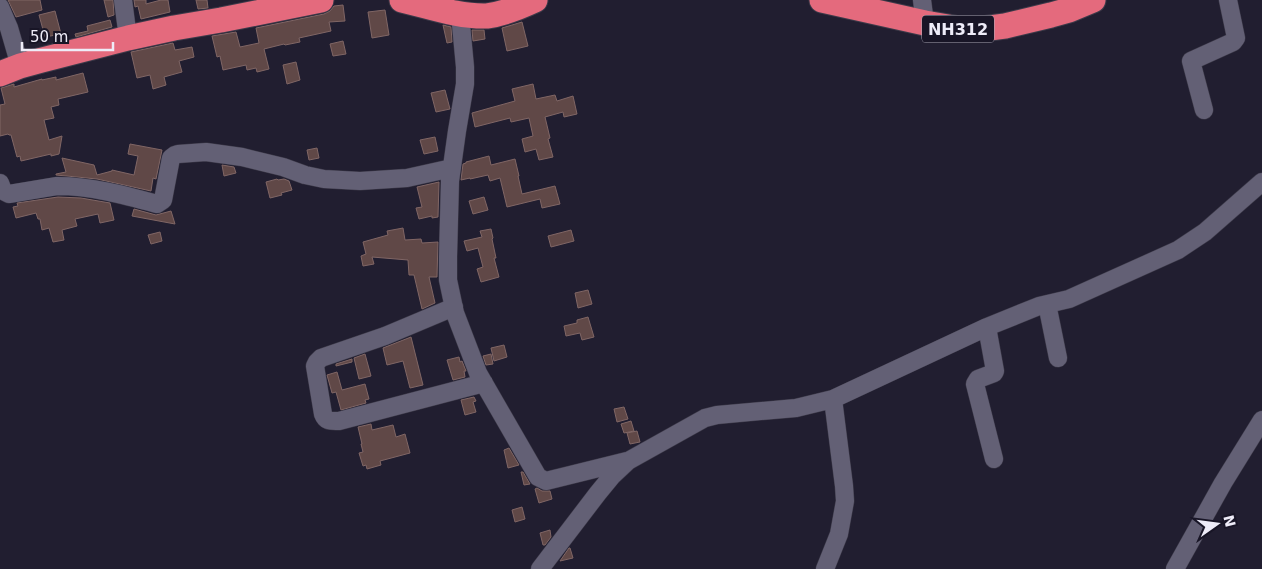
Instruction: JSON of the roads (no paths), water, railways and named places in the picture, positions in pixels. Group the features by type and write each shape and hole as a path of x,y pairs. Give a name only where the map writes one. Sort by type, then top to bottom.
{"highway":[{"path":"10,70 128,38 221,20 268,5 321,0"},
{"path":"402,0 460,14 487,16 506,12 528,2"},
{"name":"NH312","path":"822,0 924,12 960,29 982,29 1029,20 1068,5 1093,0"}],"street":[{"path":"123,0 128,38"},
{"path":"1204,110 1190,61 1233,42 1236,38 1228,0"},
{"path":"0,7 8,28 10,70"},
{"path":"460,14 465,84 450,181 448,280 454,307 478,373 538,477 546,481 628,460 705,418 717,415 796,408 833,399 987,327 1047,304 1069,299 1178,250 1205,232 1262,182"},
{"path":"0,183 3,191 9,194 64,186 99,190 157,204 164,200 171,158 178,154 206,152 242,157 283,166 305,175 324,179 360,181 407,178 452,168"},
{"path":"1047,304 1058,358"},
{"path":"454,307 385,336 321,358 315,366 323,414 329,422 339,421 484,383"},
{"path":"987,327 995,371 978,379 975,384 994,459"},
{"path":"825,569 839,534 845,501 833,399"},
{"path":"1175,569 1223,483 1262,420"},
{"path":"540,569 598,493 628,460"}]}
